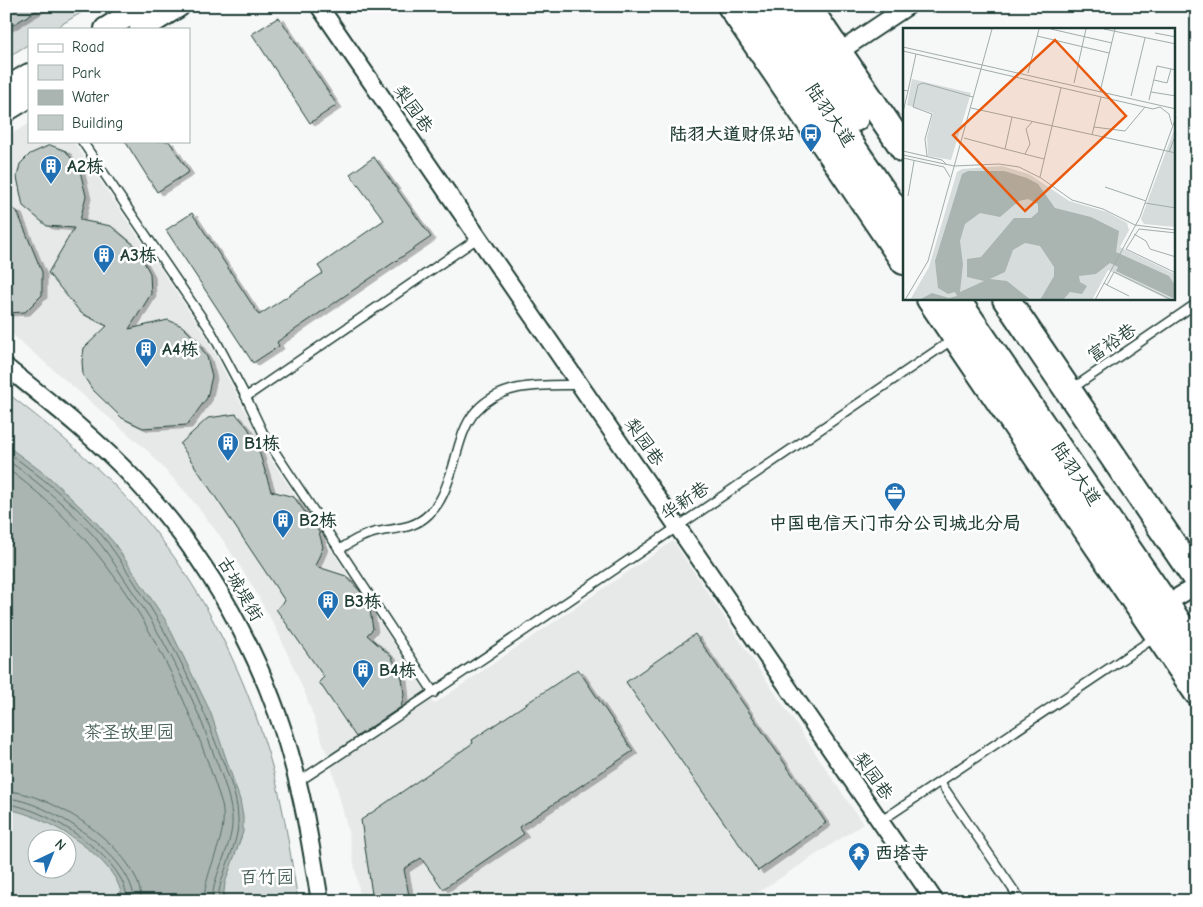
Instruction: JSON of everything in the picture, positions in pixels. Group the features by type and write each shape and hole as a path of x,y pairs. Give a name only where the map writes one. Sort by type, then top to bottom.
{"main road":[{"path":"108,28 143,6"},
{"path":"143,28 178,6"},
{"path":"731,6 903,260"},
{"name":"陆羽大道","path":"756,6 903,222"},
{"name":"陆羽大道","path":"778,6 903,190"},
{"path":"808,6 903,148"},
{"path":"6,89 28,76"},
{"path":"6,110 28,97"},
{"path":"931,300 1197,692"},
{"name":"陆羽大道","path":"957,300 1197,650"},
{"name":"陆羽大道","path":"978,300 1191,587 1197,622"},
{"path":"1007,300 1068,391 1191,587"}],"street":[{"name":"梨园巷","path":"318,6 935,901"},
{"path":"839,52 908,6"},
{"name":"古城堤街","path":"6,367 63,413 129,474 157,504 202,563 226,601 253,655 278,717 298,782 320,901"}],"lane":[{"path":"83,142 210,330 246,397 265,438 434,693"},
{"path":"246,397 478,238"},
{"name":"富裕巷","path":"1068,391 1197,303"},
{"name":"华新巷","path":"298,782 434,693 677,525 956,338"},
{"path":"339,550 359,538 376,532 403,528 416,523 430,514 443,496 466,426 475,412 493,397 514,389 536,385 580,385"},
{"path":"881,822 1158,635"},
{"path":"940,782 1020,901"}],"shaded area":[{"path":"28,125 28,142 74,142 204,333 270,458 434,704 673,541 863,824 745,901 361,901 348,830 331,765 305,693 277,630 252,585 223,540 190,497 149,452 6,329 6,137"}],"green space":[{"path":"6,6 92,6 56,28 28,28 28,45 6,58"},
{"name":"茶圣故里园","path":"6,392 65,440 120,491 174,557 198,593 238,671 268,752 282,806 298,901 6,901"}],"water":[{"name":"茶圣故里园","path":"6,445 49,477 95,521 114,543 166,621 210,711 240,800 243,832 225,883 223,901 122,901 119,885 109,870 78,841 78,830 61,830 21,812 6,809"}],"building":[{"path":"6,6 44,6 6,29"},
{"path":"279,17 337,105 310,123 252,34"},
{"path":"126,142 170,142 189,172 157,192"},
{"path":"50,145 66,151 80,171 86,196 80,220 111,226 135,246 150,273 151,294 129,329 168,320 182,326 196,340 207,357 212,376 207,398 187,425 143,428 122,418 92,389 83,375 82,361 84,348 107,326 81,313 48,273 74,228 47,226 23,206 17,177 20,164 30,154"},
{"path":"374,157 431,237 277,342 279,346 253,363 166,230 192,213 259,315 323,273 318,266 384,220 350,174"},
{"path":"6,206 17,211 42,272 42,295 25,312 6,313"},
{"path":"236,414 248,428 258,448 271,491 294,497 319,532 323,547 315,566 346,576 360,591 370,610 373,629 367,635 391,656 402,678 404,695 401,707 356,737 319,682 324,677 276,609 285,601 180,444 208,418"},
{"path":"695,634 826,823 758,871 626,682"},
{"path":"578,669 633,751 519,827 524,834 443,889 421,858 404,869 410,901 373,901 361,820 473,743 472,740"}],"place":[{"name":"陆羽大道财保站","path":"811,153"},
{"name":"A2栋","path":"51,185"},
{"name":"A3栋","path":"104,274"},
{"name":"A4栋","path":"146,368"},
{"name":"B1栋","path":"228,462"},
{"name":"中国电信天门市分公司城北分局","path":"895,512"},
{"name":"B2栋","path":"283,539"},
{"name":"B3栋","path":"328,620"},
{"name":"B4栋","path":"363,689"},
{"name":"西塔寺","path":"859,872"}],"park label":[{"name":"百竹园","path":"267,877"}]}
